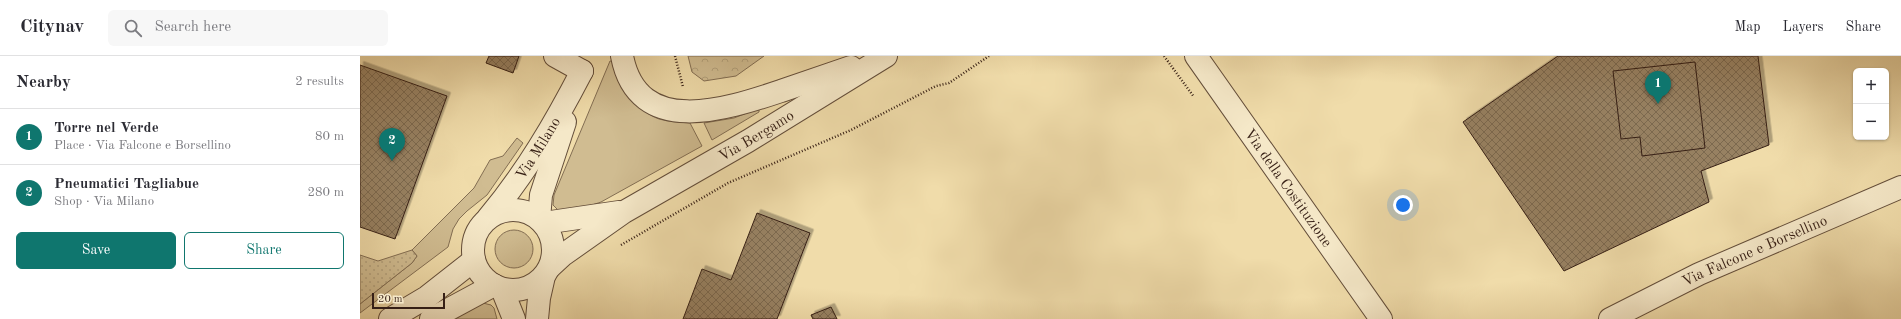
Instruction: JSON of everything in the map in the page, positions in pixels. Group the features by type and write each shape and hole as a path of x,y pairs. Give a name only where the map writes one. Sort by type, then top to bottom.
{"street":[{"path":"555,56 585,64"},
{"path":"622,56 630,80 648,100 671,111 690,112 732,107 885,56"},
{"name":"Via Bergamo","path":"547,271 567,252 624,212 748,141 885,56"},
{"name":"Via della Costituzione","path":"1196,56 1381,319"},
{"name":"Via Milano","path":"486,220 526,168 550,132 585,64"},
{"name":"Via Milano","path":"541,221 541,195 585,64"},
{"name":"Via Falcone e Borsellino","path":"1610,319 1700,274 1901,187"},
{"path":"537,319 539,298 553,256 554,246 550,234 541,221 526,212 509,210 498,212 486,220 480,227 474,238 474,260 481,275 498,287 510,290 525,289 535,284 547,271"},
{"name":"Via Bergamo","path":"541,221 624,212"},
{"path":"390,319 427,297 474,260"},
{"path":"431,319 498,287"},
{"path":"498,287 514,319"}],"path":[{"path":"618,247 728,183 851,130 936,86 949,83 989,56"}],"green space":[{"path":"688,56 764,56 736,76 704,81 692,72"},
{"path":"610,61 612,61 618,79 635,103 643,110 659,119 690,123 702,146 601,202 586,207 558,210 553,205 554,195"},
{"path":"757,109 759,112 712,140 704,123 734,118"},
{"path":"517,138 523,143 487,195 459,219 453,229 448,247 360,313 360,304 412,263 417,256 412,250 474,188 490,160 503,156"},
{"path":"514,230 524,233 530,239 533,249 530,259 524,265 514,268 504,265 498,259 495,249 498,239 504,233"},
{"path":"412,250 417,256 412,263 360,304 360,255 378,261"},
{"path":"483,303 491,305 494,308 497,319 443,319"}],"building":[{"path":"489,56 519,56 513,73 486,63"},
{"path":"1558,56 1758,56 1769,145 1701,171 1709,202 1564,271 1463,122"},
{"path":"1695,62 1705,148 1642,156 1640,137 1621,139 1613,71"},
{"path":"360,65 447,96 395,239 360,227"},
{"path":"757,213 810,233 777,319 683,319 702,269 731,280"},
{"path":"831,307 837,319 813,319 811,315"}],"place":[{"name":"Torre nel Verde","path":"1658,104"},
{"name":"Pneumatici Tagliabue","path":"392,161"}]}
